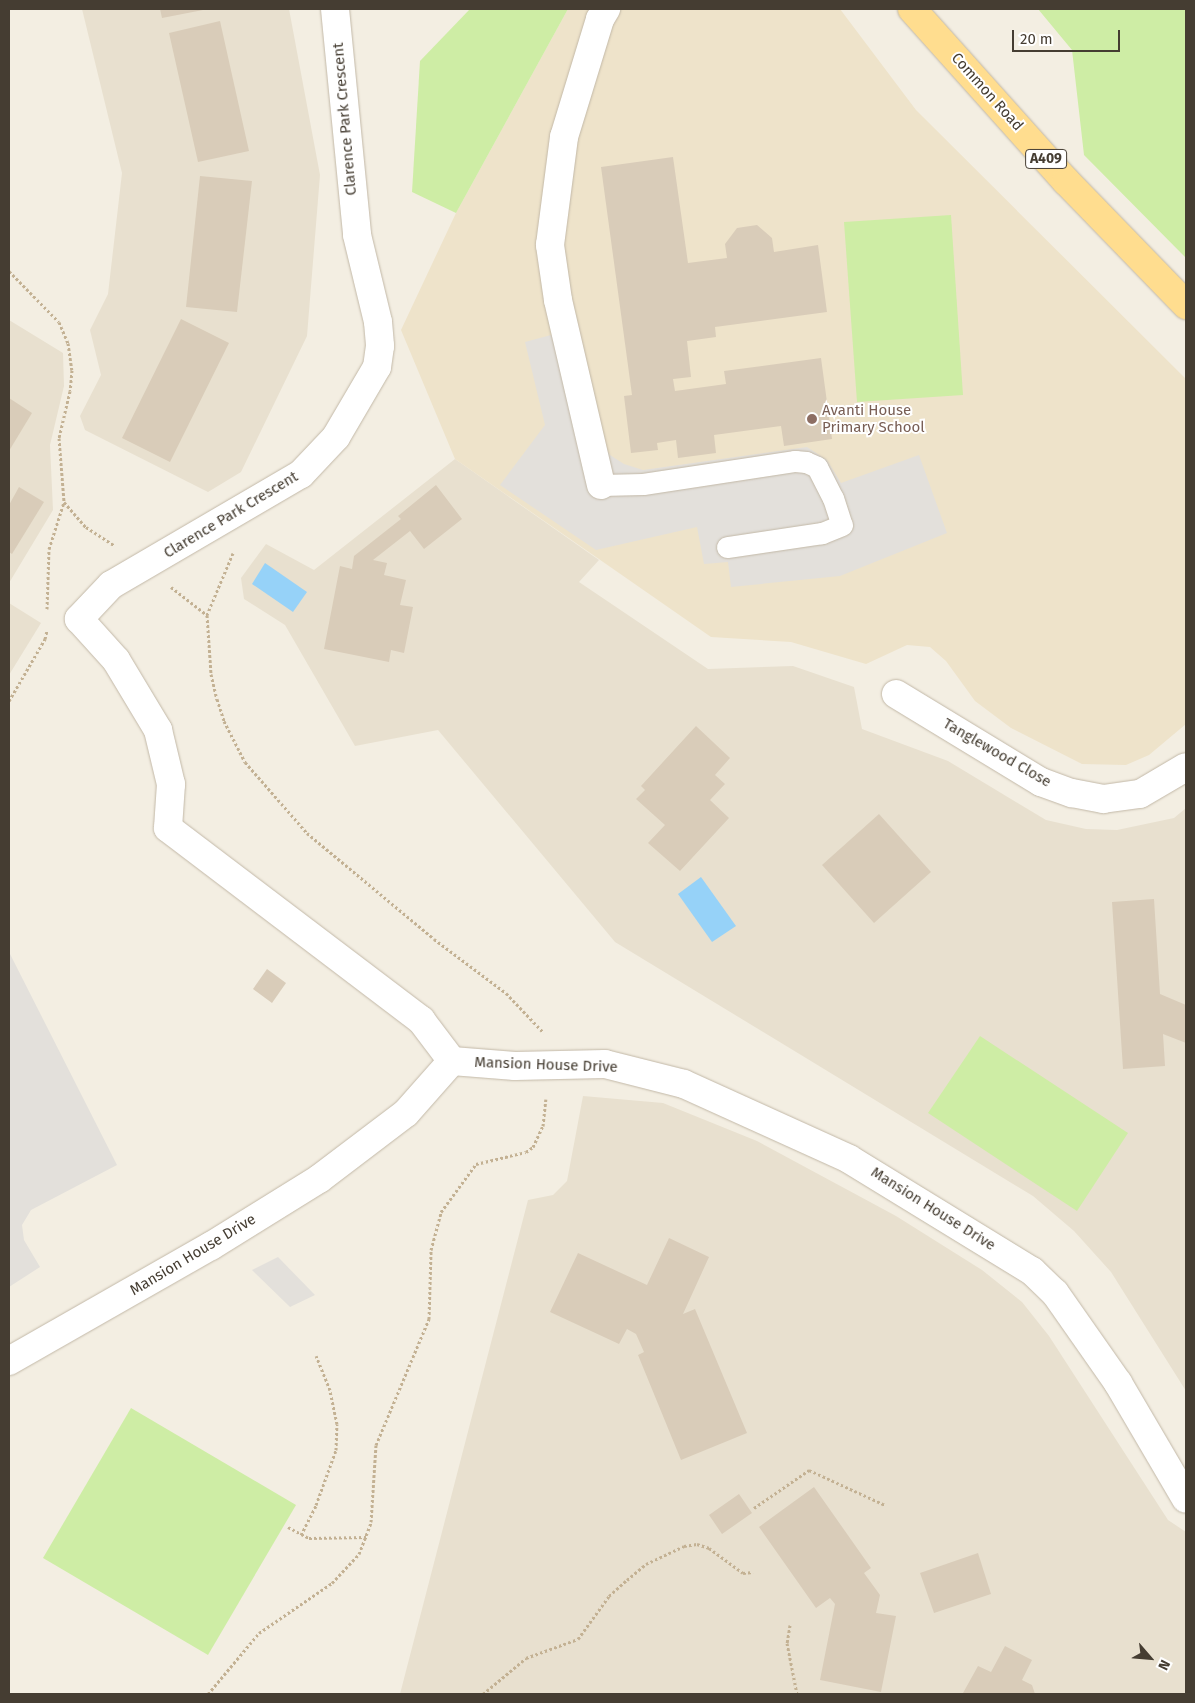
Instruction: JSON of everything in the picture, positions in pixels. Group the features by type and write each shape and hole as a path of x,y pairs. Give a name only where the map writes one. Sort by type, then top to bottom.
{"main road":[{"name":"Common Road","path":"912,9 1066,181 1186,305"}],"street":[{"name":"Clarence Park Crescent","path":"335,9 356,235 378,322 380,346 377,367 336,437 301,474 110,585 78,619 116,660 158,730 171,784 168,828 421,1020 452,1061"},
{"path":"601,485 558,300 550,245 564,137 600,18 606,9"},
{"name":"Tanglewood Close","path":"896,694 1041,782 1072,793 1103,799 1140,794 1186,767"},
{"name":"Mansion House Drive","path":"9,1361 211,1246 319,1179 406,1113 452,1061 546,1065 604,1064 684,1084 879,1174 1032,1271 1055,1293 1118,1383 1186,1499"}],"lane":[{"path":"601,485 643,484 795,462 806,462 817,467 833,498 842,525 822,532 727,547"}],"path":[{"path":"9,271 59,322 68,344 72,370 70,391 59,438 64,502 49,549 48,614"},
{"path":"64,502 86,527 146,565 207,615"},
{"path":"208,1694 259,1633 332,1583 350,1566 367,1537 374,1498 376,1445 429,1319 431,1250 441,1212 476,1164 526,1152 540,1138 545,1110 546,1042 538,1024 506,993 434,939 307,833 245,762 224,721 211,674 207,615 228,561 251,526 252,520 246,507"},
{"path":"9,701 45,639 48,623"},
{"path":"301,1535 316,1505 336,1450 337,1424 330,1390 316,1356"},
{"path":"754,1508 808,1470 885,1505"},
{"path":"288,1527 309,1538 367,1537"},
{"path":"483,1694 526,1658 578,1639 609,1596 627,1580 646,1564 684,1546 697,1544 709,1548 743,1573 753,1572"},
{"path":"790,1626 786,1634 797,1694"}],"shaded area":[{"path":"82,9 289,9 320,175 307,336 241,472 208,492 85,430 80,416 101,375 90,330 108,294 122,173"},
{"name":"Avanti House Primary School","path":"568,9 840,9 916,110 1186,379 1186,724 1149,755 1126,765 1082,764 1011,728 975,701 946,661 930,647 907,645 866,664 791,642 711,637 455,459 401,330 456,213"},
{"path":"9,320 63,353 64,386 50,445 53,510 9,583"},
{"path":"577,328 601,441 610,455 624,464 643,470 807,447 827,460 841,483 919,455 947,533 840,576 731,587 728,562 704,564 697,527 596,550 500,485 545,425 525,342"},
{"path":"455,459 599,560 579,582 708,669 793,666 854,687 862,729 948,761 1046,820 1086,829 1117,830 1174,818 1186,808 1186,1391 1111,1272 1074,1231 1033,1196 615,942 438,730 355,746 285,625 244,599 241,578 266,544 314,570"},
{"path":"9,603 41,623 9,675"},
{"path":"9,952 117,1165 31,1210 22,1225 24,1240 40,1267 9,1287"},
{"path":"583,1096 663,1103 757,1141 896,1216 982,1270 1022,1302 1049,1336 1168,1520 1186,1532 1186,1694 400,1694 528,1200 553,1195 567,1181"},
{"path":"278,1257 315,1295 290,1307 252,1270"}],"green space":[{"path":"470,9 568,9 456,213 412,192 420,61"},
{"path":"1038,9 1186,9 1186,258 1084,155 1072,50"},
{"path":"951,215 963,395 857,402 844,222"},
{"path":"980,1036 1128,1133 1077,1211 928,1113"},
{"path":"131,1408 296,1505 208,1655 43,1558"}],"water":[{"path":"265,563 307,592 293,612 252,584"},
{"path":"701,877 736,926 712,942 678,894"}],"building":[{"path":"160,9 203,9 203,10 162,18"},
{"path":"220,21 249,151 198,162 169,33"},
{"path":"673,157 688,263 727,258 725,244 737,228 757,225 772,238 774,252 818,245 827,312 715,327 716,337 687,341 691,377 673,379 675,391 726,384 724,371 821,358 832,439 784,446 781,426 714,435 716,453 678,458 676,440 657,443 658,450 631,453 624,396 632,395 601,167"},
{"path":"200,176 252,181 237,312 186,307"},
{"path":"181,319 229,343 170,462 122,438"},
{"path":"9,398 32,413 9,451"},
{"path":"436,485 462,519 424,549 410,531 373,560 387,563 384,575 406,580 400,605 413,607 404,653 391,650 389,662 324,649 340,566 352,569 354,556 401,519 398,516"},
{"path":"19,487 44,502 12,554 9,552 9,505"},
{"path":"696,726 730,758 715,775 725,784 710,800 729,818 680,871 648,843 665,825 636,799 645,790 641,786"},
{"path":"879,814 931,872 874,923 822,865"},
{"path":"1154,899 1160,994 1186,1005 1186,1043 1163,1034 1165,1066 1123,1069 1112,902"},
{"path":"267,969 286,983 272,1003 253,989"},
{"path":"669,1238 709,1257 683,1314 695,1309 747,1433 681,1460 638,1355 644,1352 636,1334 627,1329 619,1344 550,1312 578,1253 647,1285"},
{"path":"814,1487 871,1568 864,1573 880,1595 876,1613 896,1616 881,1692 820,1680 835,1604 830,1598 816,1608 759,1527"},
{"path":"739,1494 752,1513 722,1534 709,1515"},
{"path":"978,1553 991,1594 934,1613 920,1573"},
{"path":"1005,1646 1032,1660 1022,1680 1032,1685 1035,1694 963,1693 978,1666 991,1672"}],"place":[{"name":"Avanti House Primary School","path":"812,419"}]}
